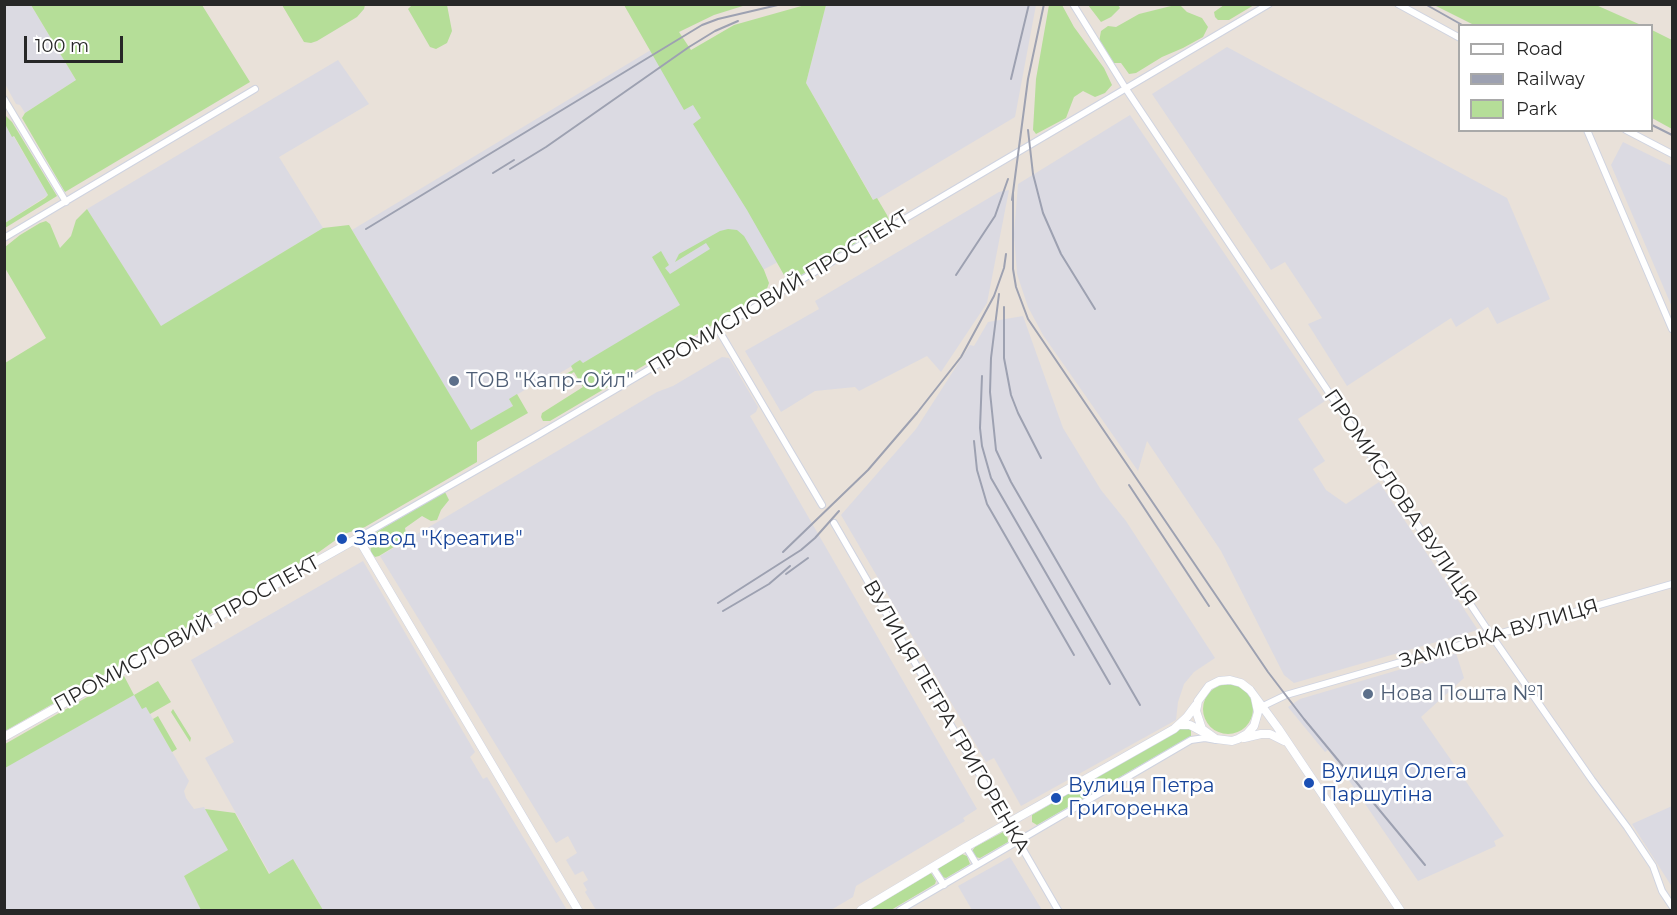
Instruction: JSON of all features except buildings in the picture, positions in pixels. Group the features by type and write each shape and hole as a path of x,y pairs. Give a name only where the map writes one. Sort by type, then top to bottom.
{"street":[{"name":"ПРОМИСЛОВА ВУЛИЦЯ","path":"1073,4 1126,89 1491,636 1653,866 1662,891 1672,906"},
{"name":"ПРОМИСЛОВИЙ ПРОСПЕКТ","path":"4,737 358,538 1269,4"},
{"path":"1398,4 1458,37"},
{"path":"4,238 255,89"},
{"path":"4,99 66,202"},
{"path":"1588,132 1672,329"},
{"path":"1630,132 1672,154"},
{"path":"718,329 822,505"},
{"name":"ВУЛИЦЯ ПЕТРА ГРИГОРЕНКА","path":"834,523 1058,910"},
{"path":"358,538 578,910"},
{"name":"ЗАМІСЬКА ВУЛИЦЯ","path":"1260,707 1286,695 1672,584"},
{"path":"861,910 1180,725 1209,686 1219,681 1230,680 1241,684 1255,698 1292,748 1400,910"},
{"path":"1198,701 1197,719 1207,734"},
{"path":"1239,740 1254,726 1260,707"},
{"path":"1180,725 1190,725 1222,741"},
{"path":"900,910 1191,740 1205,738 1222,741 1239,740 1269,734 1283,740 1292,748"},
{"path":"966,848 976,866"},
{"path":"933,867 944,885"}],"shaded area":[{"path":"4,5 31,5 76,80 25,113 20,105 16,104 5,84"},
{"path":"826,5 1036,5 1015,117 874,201 806,83"},
{"path":"679,33 707,75 780,261 583,363 575,364 555,376 552,374 538,383 537,387 531,386 510,399 513,406 471,431 352,230"},
{"path":"1227,47 1507,198 1550,299 1497,324 1488,307 1456,327 1451,318 1347,386 1308,324 1322,318 1285,262 1271,270 1152,94"},
{"path":"338,60 369,104 279,157 323,228 161,327 87,209"},
{"path":"1130,115 1325,401 1298,419 1325,461 1313,469 1326,490 1346,504 1379,482 1478,630 1294,683 1284,675 1221,551 1147,441 1138,471 1043,335 1028,307 1017,274 1014,234 1018,184"},
{"path":"4,120 48,195 5,223 4,223"},
{"path":"1623,142 1672,166 1672,307 1611,165"},
{"path":"1009,190 987,303 941,372 927,356 859,391 855,387 815,391 781,412 745,351 819,309 815,301 999,192"},
{"path":"1023,316 1063,428 1101,490 1126,521 1215,658 1194,672 1184,684 1178,702 1176,720 1021,806 994,758 986,762 841,515 916,429 970,345 974,346 988,322"},
{"path":"722,357 729,358 758,407 756,412 750,416 977,809 963,818 965,821 856,886 853,897 831,910 596,910 585,892 587,890 583,883 588,880 583,871 575,875 566,860 577,853 568,836 556,843 380,556 657,392 673,386"},
{"path":"363,561 475,752 470,757 483,779 487,777 567,910 323,910 294,860 270,874 205,758 234,742 191,660"},
{"path":"1456,653 1464,678 1421,717 1504,836 1494,841 1496,846 1418,881 1328,750 1325,752 1288,707 1300,699"},
{"path":"134,695 146,707 189,781 184,791 186,798 194,809 204,807 229,850 184,876 201,910 5,910 4,768"},
{"path":"1672,806 1672,887 1632,824"},
{"path":"1010,857 1042,910 972,910 958,886"}],"green space":[{"path":"31,5 202,5 250,82 65,192 22,118 25,113 76,80"},
{"path":"282,5 365,5 357,17 311,43 304,42"},
{"path":"412,5 447,5 452,31 447,43 436,49 430,47 408,9"},
{"path":"624,5 746,5 714,15 679,32 691,50 734,25 805,5 826,5 806,83 873,200 877,198 887,215 889,220 887,225 796,278 784,275 747,210 693,124 701,118 693,105 684,110"},
{"path":"1049,5 1062,5 1074,27 1104,68 1112,85 1105,93 1095,97 1083,91 1074,97 1066,118 1036,134 1033,130 1036,79"},
{"path":"1088,5 1118,5 1120,8 1111,17 1101,22"},
{"path":"1180,5 1187,12 1202,18 1208,27 1203,37 1136,73 1129,74 1121,63 1113,63 1099,42 1101,31 1108,26 1116,27 1139,14"},
{"path":"1224,5 1254,5 1229,20 1218,20 1214,12"},
{"path":"1434,5 1596,5 1639,24 1472,24"},
{"path":"1653,30 1672,40 1672,129 1653,119"},
{"path":"5,115 12,122 57,196 5,228 5,223 48,195 5,124"},
{"path":"87,209 161,326 323,228 349,225 471,430 513,406 509,399 517,394 528,413 477,442 477,462 365,527 344,534 319,552 5,731 5,363 46,338 5,268 5,247 20,235 46,221 50,224 60,248 71,236 76,220"},
{"path":"737,230 744,236 764,270 769,283 765,294 550,421 543,421 542,413 583,387 574,372 558,381 557,379 573,370 571,366 580,360 583,363 680,305 652,257 661,251 669,265 665,268 670,274 710,249 706,243 675,262 679,254 720,231"},
{"path":"445,492 449,500 437,520 431,521 422,516 405,528 407,539 379,556 375,557 371,553 370,540 378,531"},
{"path":"124,676 134,695 5,768 5,744"},
{"path":"158,681 171,702 150,714 146,707 142,709 134,695"},
{"path":"1223,684 1233,684 1246,691 1253,704 1253,714 1246,727 1233,734 1223,734 1214,730 1207,723 1203,714 1203,704 1207,695 1214,688"},
{"path":"173,709 191,738 190,742 171,712"},
{"path":"158,716 177,749 172,752 153,719"},
{"path":"1184,726 1191,729 1191,736 1037,825 1032,822 1032,815"},
{"path":"205,809 235,813 269,874 293,859 323,910 201,910 184,876 228,850"},
{"path":"1003,832 1007,834 1008,842 980,858 975,857 972,851 975,847"},
{"path":"962,854 967,856 970,864 946,878 942,877 938,868"},
{"path":"931,873 936,881 935,884 891,910 869,910"}],"railway":[{"path":"366,229 702,25 782,4"},
{"path":"1011,79 1029,4"},
{"path":"1012,200 1028,79 1044,4"},
{"path":"1425,4 1460,24"},
{"path":"510,169 546,147 689,47 715,31 738,21"},
{"path":"1653,126 1672,135"},
{"path":"1028,130 1033,174 1043,213 1061,254 1095,309"},
{"path":"493,173 514,160"},
{"path":"956,275 995,216 1008,179"},
{"path":"1013,193 1013,269 1016,287 1028,319 1268,672 1425,865"},
{"path":"783,552 868,470 961,357 994,296 1004,268 1006,254"},
{"path":"999,294 991,358 990,392 996,450 1011,482 1140,705"},
{"path":"1004,307 1004,358 1011,395 1041,458"},
{"path":"982,376 980,428 982,446 991,478 1110,684"},
{"path":"974,441 977,470 987,504 1074,655"},
{"path":"1129,485 1209,606"},
{"path":"718,603 801,550 839,511"},
{"path":"786,574 808,558"},
{"path":"723,611 769,584 790,566"}],"place":[{"name":"ТОВ \"Капр-Ойл\"","path":"454,381"},
{"name":"Завод \"Креатив\"","path":"342,539"},
{"name":"Нова Пошта №1","path":"1368,694"},
{"name":"Вулиця Олега Паршутіна","path":"1309,783"},
{"name":"Вулиця Петра Григоренка","path":"1056,798"}]}
